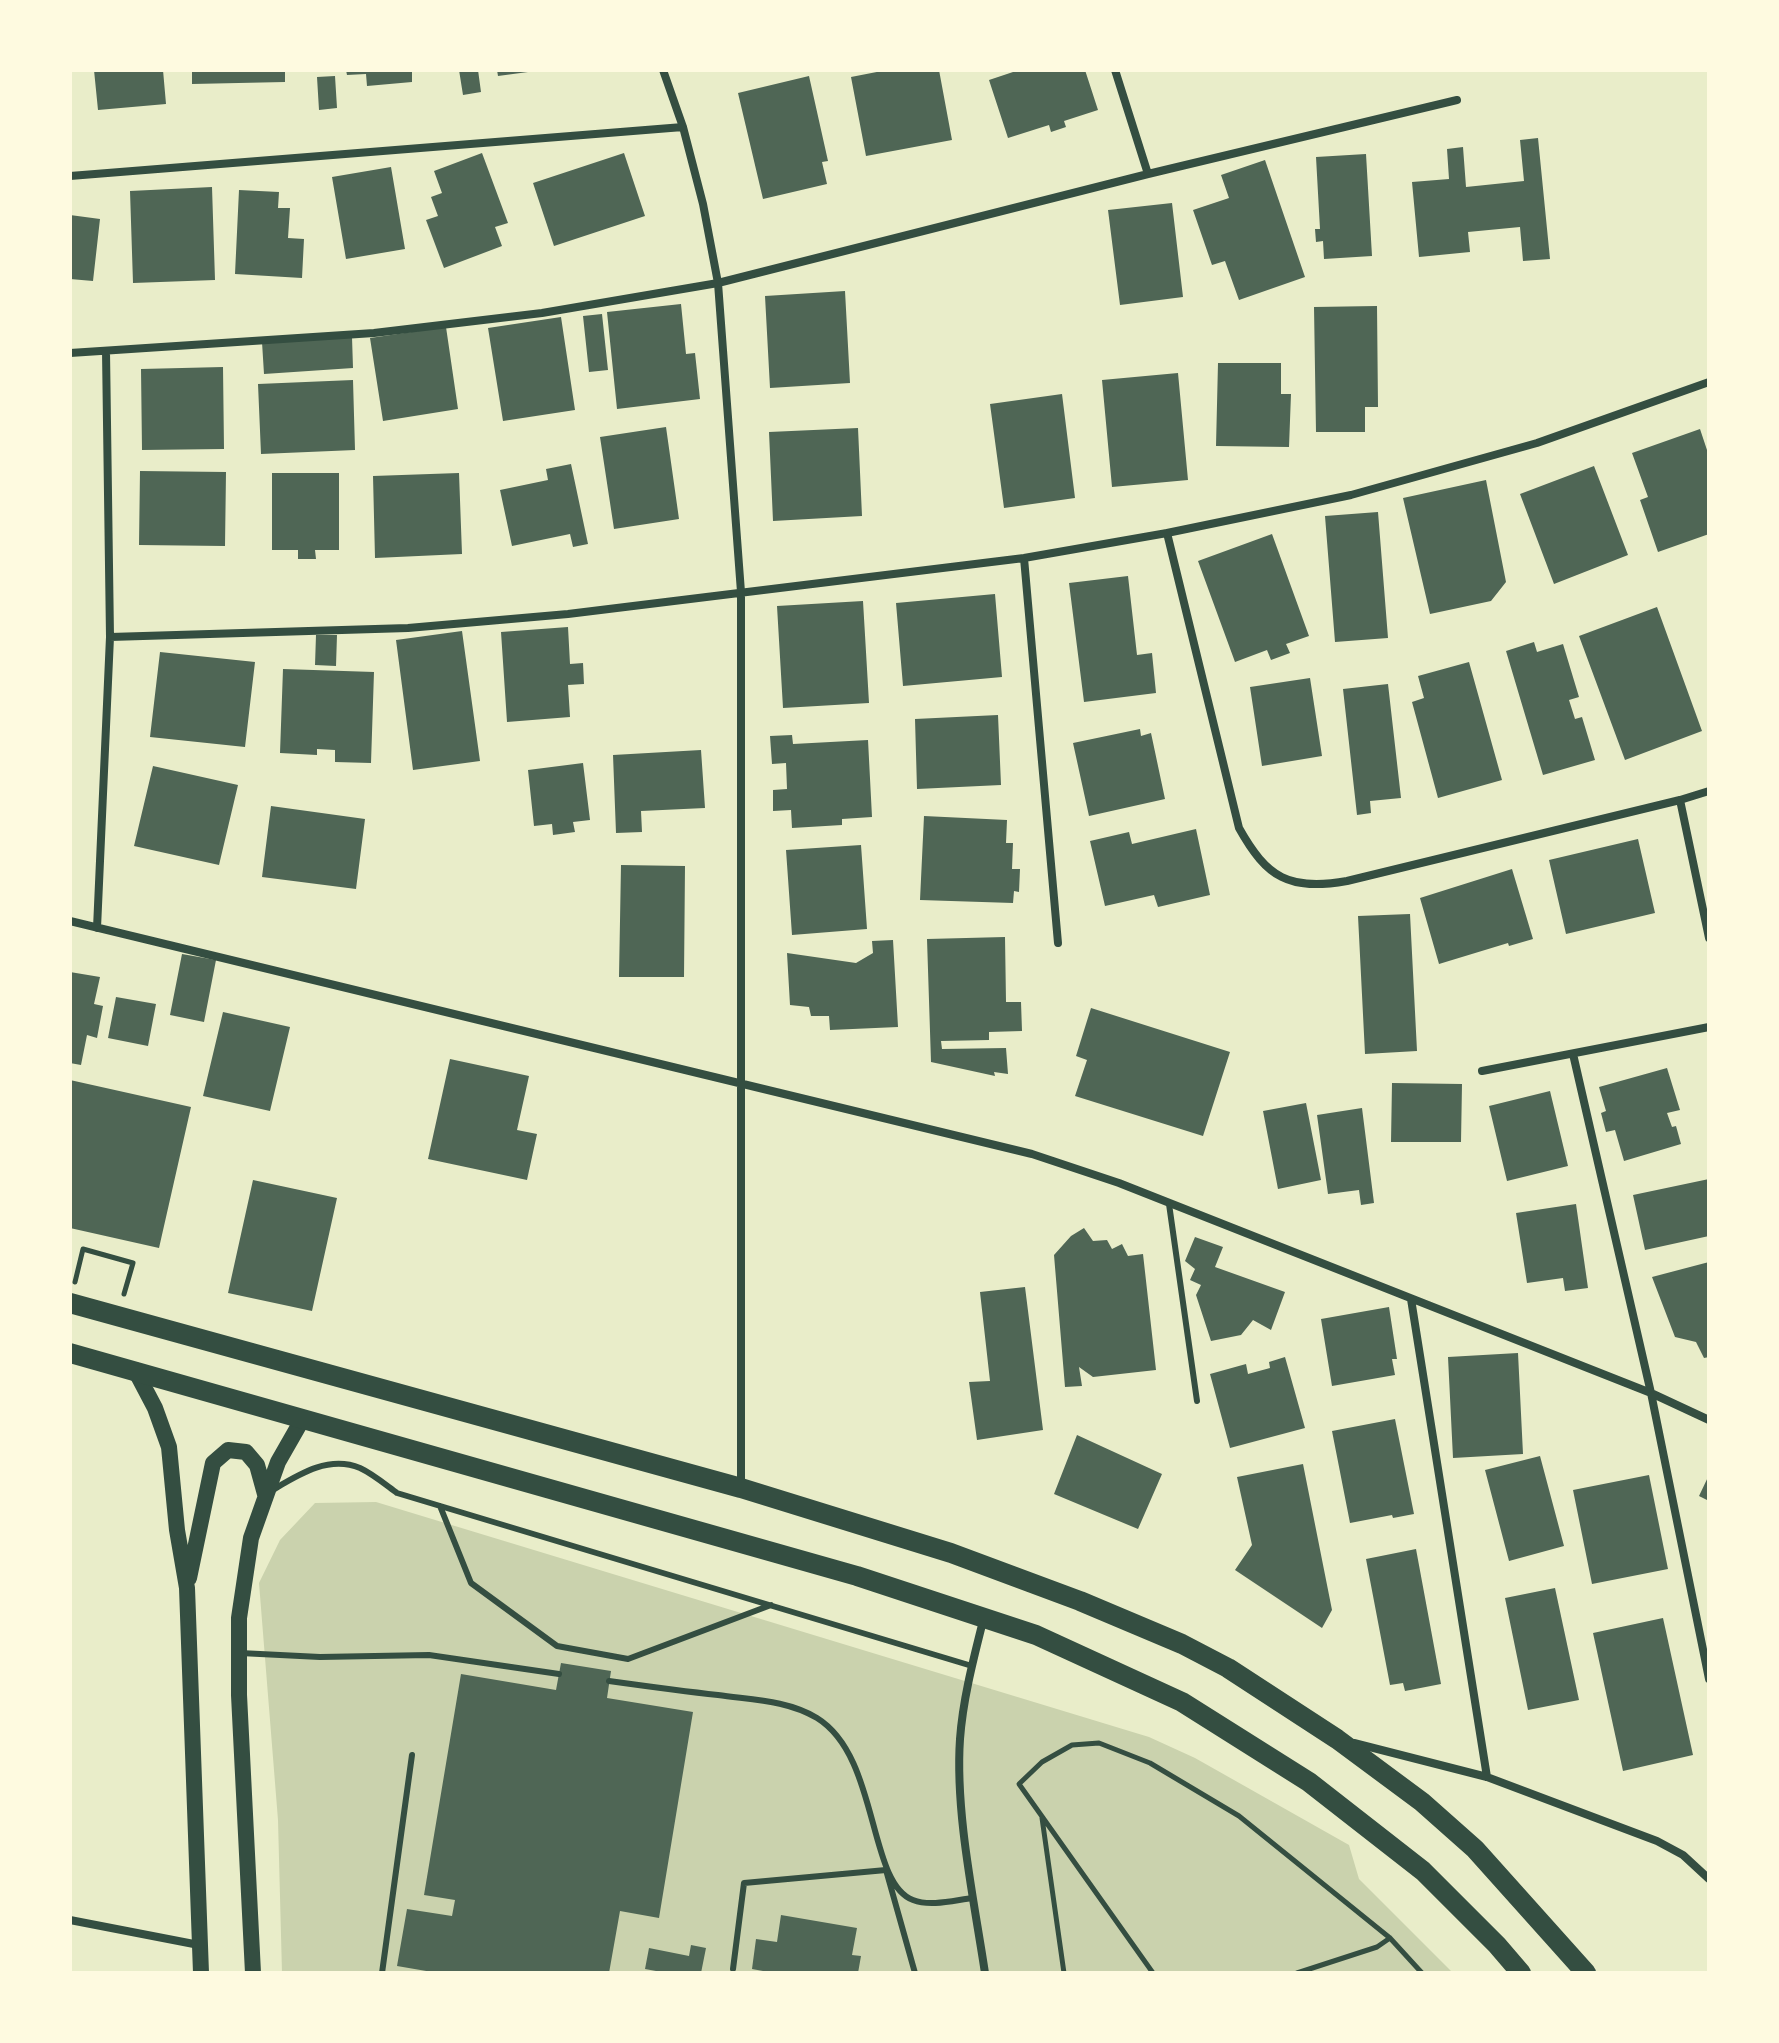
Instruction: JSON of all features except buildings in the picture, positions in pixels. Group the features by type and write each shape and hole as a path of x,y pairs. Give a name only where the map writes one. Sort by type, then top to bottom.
{"main road":[{"path":"70,1303 741,1488 951,1553 1182,1644 1228,1668 1337,1739 1422,1802 1475,1849 1586,1973"},
{"path":"70,1353 857,1576 1036,1635 1182,1702 1309,1782 1423,1871 1521,1973"},
{"path":"135,1370 155,1408 169,1447 177,1530 187,1588 201,1973"},
{"path":"253,1973 239,1618 251,1538 265,1494 278,1462 302,1420"},
{"path":"187,1588 213,1463 228,1450 246,1452 257,1465 265,1494"}],"street":[{"path":"663,70 683,127 703,204 718,283 741,592 741,1488"},
{"path":"1115,70 1148,174"},
{"path":"70,353 374,333 542,313 718,283 1148,174 1457,100"},
{"path":"70,176 683,127"},
{"path":"97,928 110,637 106,351"},
{"path":"110,637 408,628 568,614 1024,558 1167,533 1351,495 1537,443 1709,382"},
{"path":"1167,533 1239,828 1254,856 1281,878 1320,886 1347,881 1709,791"},
{"path":"1024,558 1058,943"},
{"path":"1680,800 1709,938"},
{"path":"70,921 1032,1154 1088,1171 1651,1393 1709,1420"},
{"path":"1482,1071 1709,1027"},
{"path":"1573,1054 1651,1393 1709,1679"},
{"path":"1411,1299 1487,1777"},
{"path":"985,1616 972,1666 960,1739 962,1806 985,1973"},
{"path":"1337,1739 1487,1777 1657,1841 1683,1855 1709,1879"},
{"path":"70,1920 199,1945"}],"lane":[{"path":"1169,1204 1197,1401"},
{"path":"265,1494 301,1473 335,1464 362,1469 397,1493 972,1666"},
{"path":"440,1506 471,1583 557,1646 628,1659 771,1605"},
{"path":"239,1653 320,1657 429,1655 559,1674"},
{"path":"609,1681 788,1705 819,1719 835,1734 852,1757 866,1792 915,1973"},
{"path":"382,1973 412,1755"},
{"path":"886,1870 897,1890 911,1899 924,1903 973,1898"},
{"path":"733,1969 744,1883 886,1870"}],"path":[{"path":"83,1249 133,1263"},
{"path":"1153,1973 1019,1784 1042,1762 1072,1745 1099,1743 1150,1763 1239,1816 1390,1938 1422,1973"},
{"path":"1042,1817 1064,1973"},
{"path":"1297,1973 1377,1947 1390,1938"}],"green space":[{"path":"376,1502 1149,1737 1195,1758 1349,1845 1359,1879 1453,1973 282,1973 278,1820 259,1583 280,1540 315,1503"}]}
